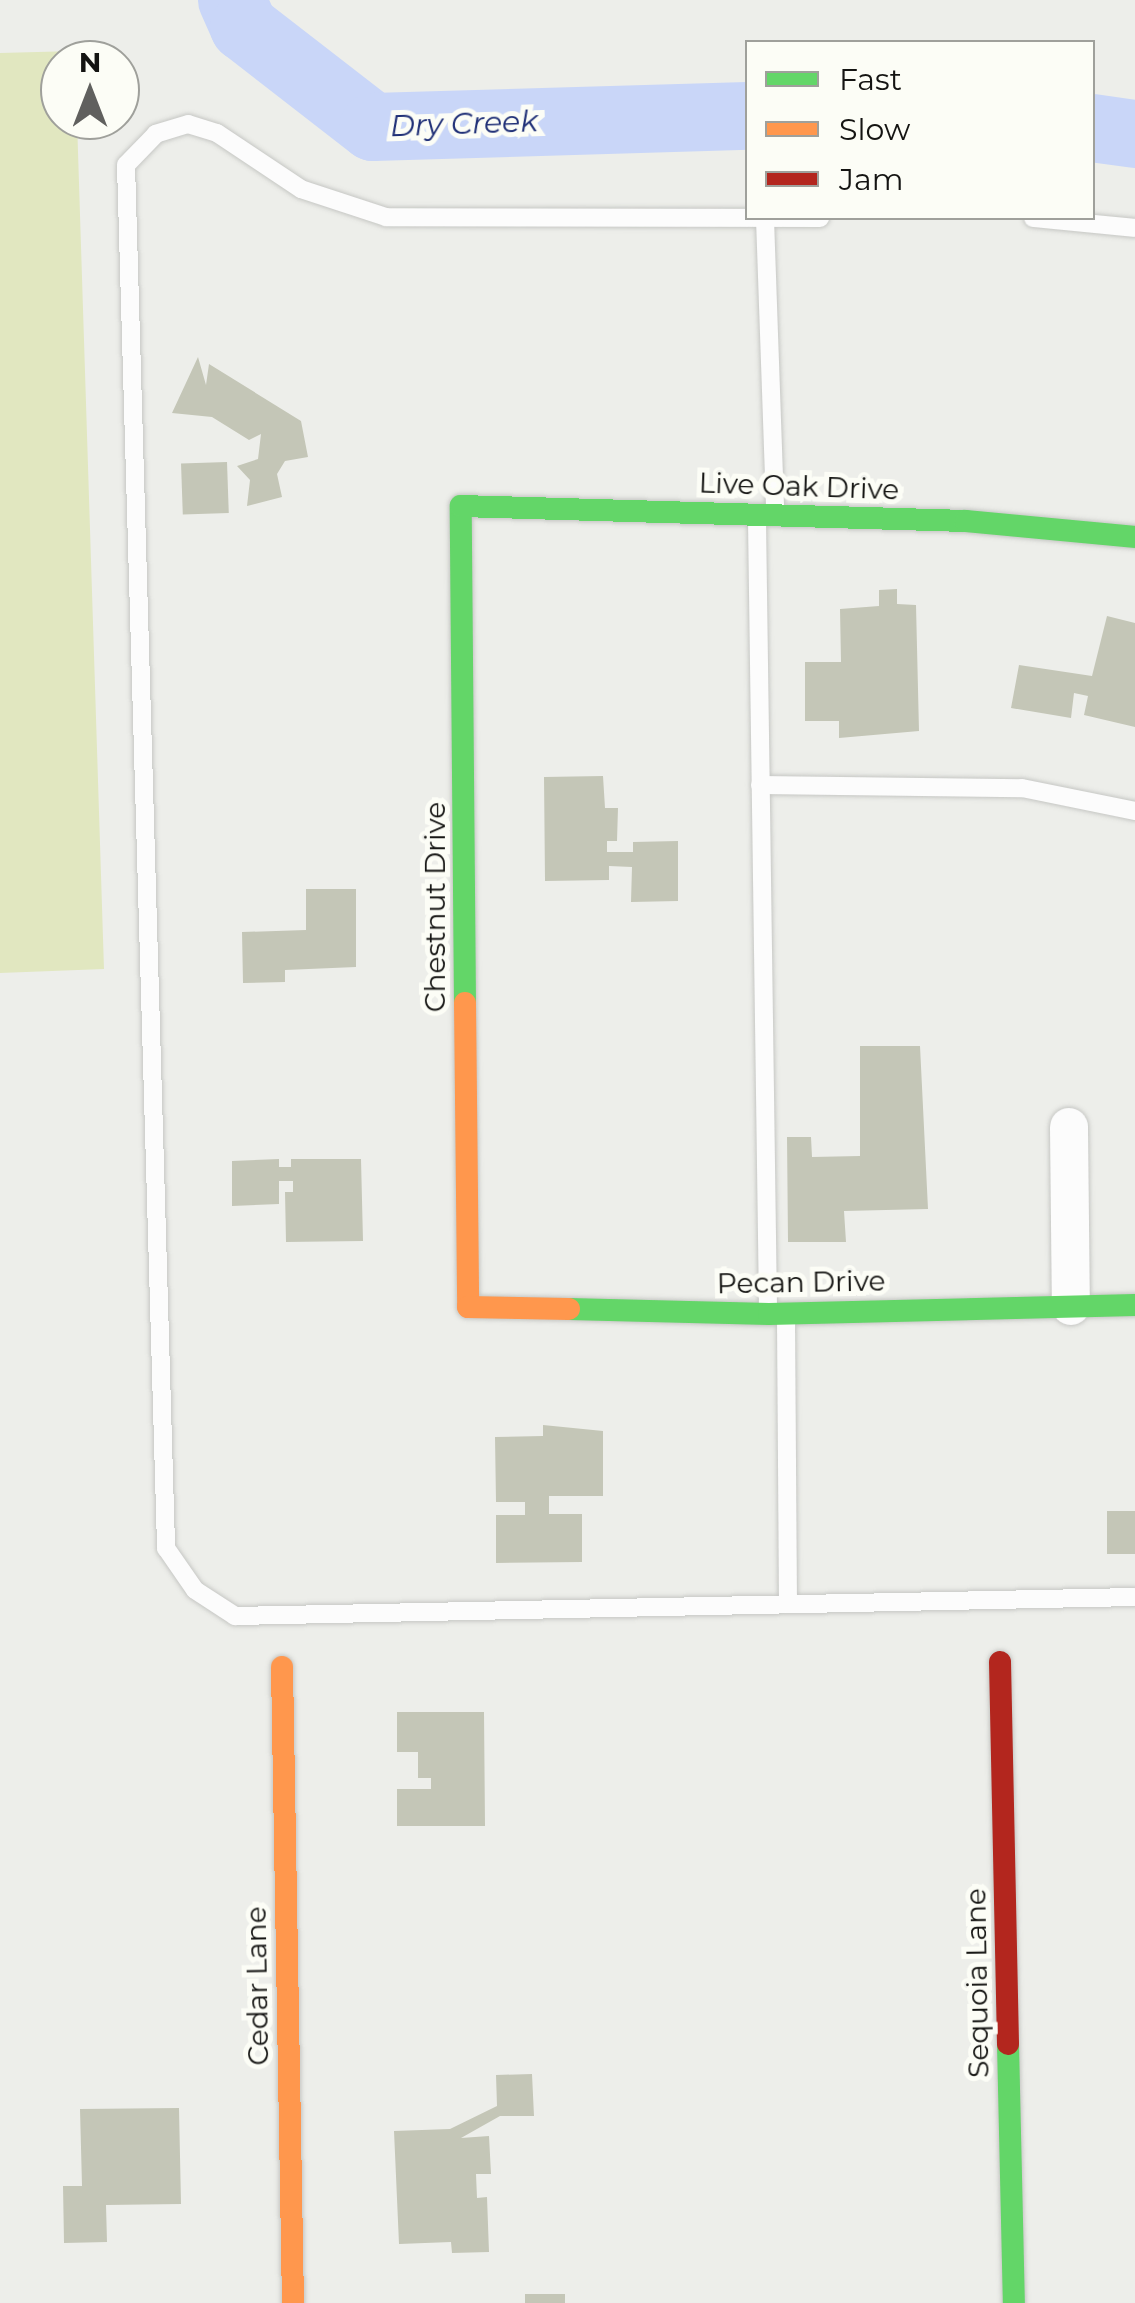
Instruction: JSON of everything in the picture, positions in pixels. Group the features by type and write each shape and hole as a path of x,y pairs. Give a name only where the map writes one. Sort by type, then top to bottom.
{"street":[{"name":"Live Oak Drive","path":"461,506 966,520 1135,537"},
{"name":"Chestnut Drive","path":"461,506 468,1308"},
{"path":"1068,1128 1071,1306"},
{"name":"Pecan Drive","path":"468,1308 777,1314 1135,1305"},
{"name":"Sequoia Lane","path":"1000,1662 1014,2303"},
{"name":"Cedar Lane","path":"282,1668 293,2303"}],"lane":[{"path":"745,219 386,217 301,189 217,133 188,124 156,134 126,165 166,1548 195,1590 234,1616 1135,1596"},
{"path":"765,220 766,515 760,785 788,1604"},
{"path":"1053,220 1135,228"},
{"path":"760,785 1022,788 1135,812"}],"green space":[{"path":"40,52 40,140 78,140 104,969 0,973 0,53"}],"building":[{"path":"198,357 206,385 209,364 301,421 308,457 285,461 277,474 282,497 247,506 250,480 237,466 258,459 261,434 249,440 212,417 172,413"},
{"path":"227,462 229,513 183,515 181,464"},
{"path":"897,589 897,604 916,605 919,731 839,738 839,721 805,721 805,662 841,662 840,609 879,606 879,590"},
{"path":"1107,616 1135,623 1135,727 1084,715 1088,696 1074,693 1071,718 1011,708 1019,665 1092,676"},
{"path":"603,776 605,808 618,808 617,841 607,841 607,852 633,852 633,842 678,841 678,901 631,902 632,867 609,866 609,880 545,881 544,777"},
{"path":"306,889 356,889 356,967 285,970 285,982 243,983 242,932 306,930"},
{"path":"860,1046 920,1046 928,1209 844,1211 846,1242 788,1242 787,1137 811,1137 812,1157 860,1156"},
{"path":"279,1159 279,1167 291,1167 291,1159 361,1159 363,1241 286,1242 285,1192 293,1192 293,1181 279,1181 279,1204 232,1206 232,1161"},
{"path":"543,1425 603,1431 603,1496 549,1496 549,1514 582,1514 582,1562 496,1563 496,1515 525,1515 525,1502 496,1502 495,1437 543,1436"},
{"path":"1107,1511 1135,1511 1135,1554 1107,1554"},
{"path":"397,1712 484,1712 485,1826 397,1826 397,1789 431,1789 431,1778 418,1778 418,1752 397,1752"},
{"path":"532,2074 534,2116 500,2116 461,2138 489,2136 491,2174 476,2174 477,2198 487,2197 489,2252 452,2253 451,2242 399,2244 394,2131 450,2129 497,2106 496,2075"},
{"path":"179,2108 181,2204 106,2205 107,2242 64,2243 63,2186 82,2186 80,2109"},
{"path":"525,2294 565,2294 565,2303 525,2303"}],"waterway":[{"name":"Dry Creek","path":"232,0 244,27 373,127 745,116"},
{"name":"Dry Creek","path":"1095,128 1135,134"}],"traffic: fast":[{"path":"465,1003 461,506 966,521 1135,537"},
{"path":"569,1309 769,1314 1135,1305"},
{"path":"1008,2044 1014,2303"}],"traffic: slow":[{"path":"465,1003 468,1307 569,1309"},
{"path":"282,1667 293,2303"}],"traffic: jam":[{"path":"1000,1662 1008,2044"}]}
